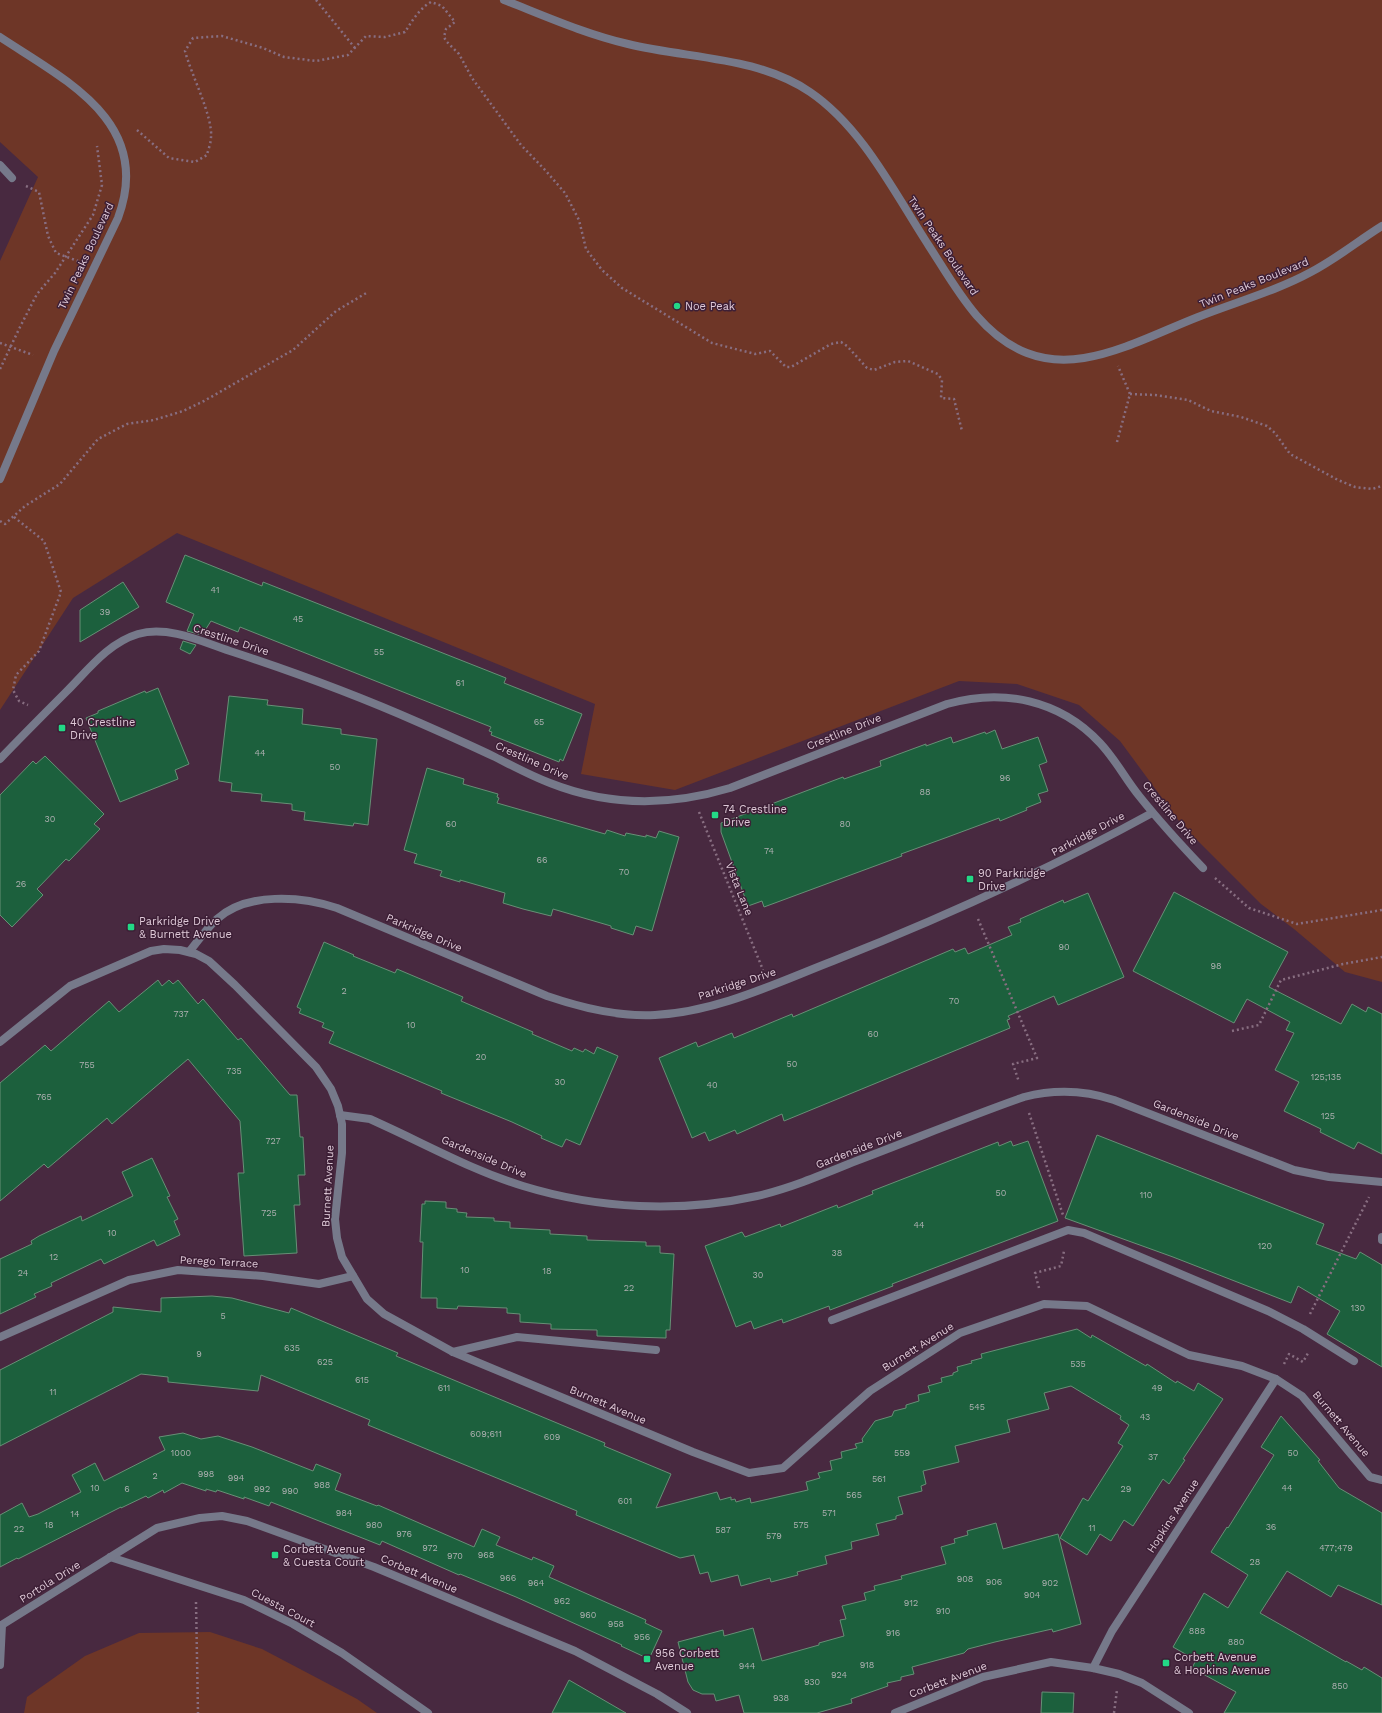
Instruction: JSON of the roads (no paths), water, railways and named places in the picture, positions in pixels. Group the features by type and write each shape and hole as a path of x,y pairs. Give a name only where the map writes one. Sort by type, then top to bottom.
{"street":[{"name":"Twin Peaks Boulevard","path":"504,0 564,24 629,44 670,53 746,64 793,82 809,91 837,114 860,141 960,293 986,327 1012,346 1026,353 1041,357 1055,359 1081,359 1111,351 1308,274 1342,254 1382,226"},
{"name":"Twin Peaks Boulevard","path":"0,37 89,98 108,119 115,131 125,165 124,196 118,218 93,266 50,361 0,479"},
{"path":"0,165 12,178"},
{"name":"Crestline Drive","path":"0,759 104,654 116,645 141,633 167,633 192,639 252,658 343,691 460,740 533,776 573,791 594,796 635,801 656,802 693,798 717,792 748,782 947,704 965,699 999,696 1035,702 1053,709 1070,718 1086,730 1111,756 1152,813 1176,841 1203,868"},
{"name":"Parkridge Drive","path":"189,952 217,919 235,908 263,900 308,900 337,908 547,996 581,1007 638,1015 674,1013 728,1000 769,986 902,933 980,900 1075,854 1152,813"},
{"name":"Burnett Avenue","path":"0,1042 70,986 151,951 172,949 189,952 203,958 213,965 316,1067 331,1089 340,1115 342,1142 335,1219 337,1238 342,1257 367,1299 384,1314 453,1352 687,1450 749,1473 783,1468 870,1391 960,1333 1044,1304 1087,1306 1189,1355 1242,1366 1276,1379 1302,1396 1370,1477 1382,1480"},
{"name":"Gardenside Drive","path":"340,1115 370,1119 383,1124 470,1166 524,1186 589,1202 623,1205 657,1207 691,1205 726,1202 758,1196 809,1180 1024,1097 1060,1091 1092,1094 1114,1100 1294,1170 1329,1177 1379,1182"},
{"path":"832,1320 1068,1230 1084,1233 1268,1311 1303,1329 1354,1361"},
{"name":"Perego Terrace","path":"0,1337 129,1280 178,1270 263,1276 319,1284 353,1276"},
{"path":"453,1352 517,1337 656,1350"},
{"name":"Hopkins Avenue","path":"1093,1668 1112,1631 1276,1379"},
{"name":"Corbett Avenue","path":"110,1557 157,1528 200,1518 222,1516 247,1521 374,1567 574,1651 657,1694 687,1713"},
{"name":"Cuesta Court","path":"110,1557 244,1600 293,1624 342,1653 428,1713"},
{"name":"Portola Drive","path":"0,1664 1,1625 110,1557"},
{"name":"Corbett Avenue","path":"895,1713 983,1677 1050,1662 1093,1668 1119,1674 1142,1683 1189,1713"}],"place":[{"name":"Noe Peak","path":"677,306"},
{"name":"40 Crestline Drive","path":"62,728"},
{"name":"74 Crestline Drive","path":"715,815"},
{"name":"90 Parkridge Drive","path":"970,879"},
{"name":"Parkridge Drive & Burnett Avenue","path":"131,927"},
{"name":"Corbett Avenue & Cuesta Court","path":"275,1555"},
{"name":"956 Corbett Avenue","path":"647,1659"},
{"name":"Corbett Avenue & Hopkins Avenue","path":"1166,1663"}]}
